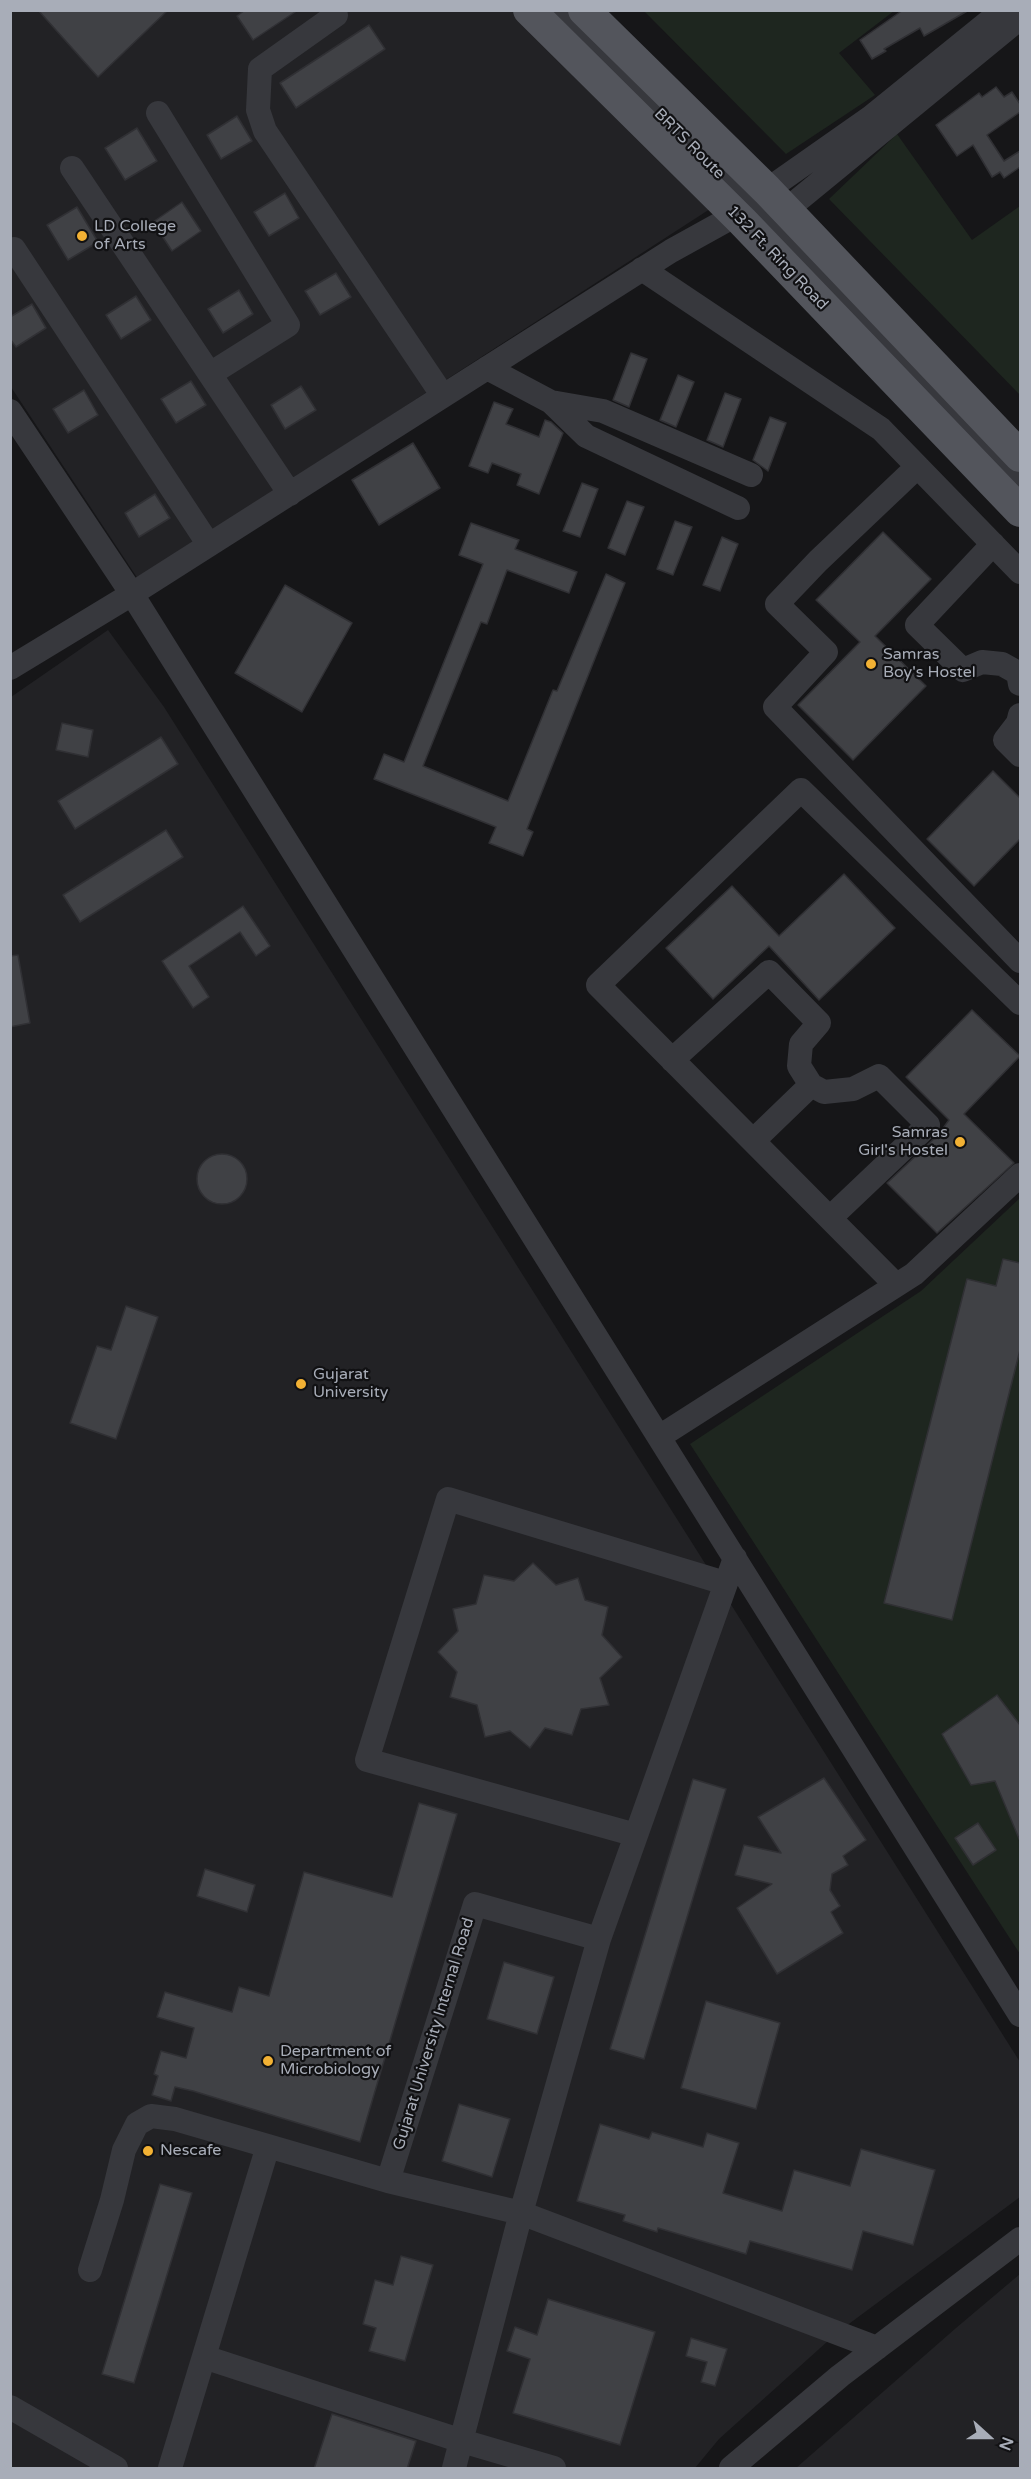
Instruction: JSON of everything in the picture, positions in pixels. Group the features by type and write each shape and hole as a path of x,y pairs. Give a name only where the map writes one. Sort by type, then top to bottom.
{"main road":[{"name":"132 Ft. Ring Road","path":"530,10 736,215 1020,511"},
{"path":"584,10 788,200 1020,456"}],"street":[{"name":"BRTS Route","path":"558,10 790,245 939,404 1020,486"},
{"path":"792,161 978,10"},
{"path":"788,200 871,117 1003,10"},
{"path":"336,15 260,69 258,110 265,131 443,396"},
{"path":"788,200 1020,18"},
{"path":"788,200 1020,33"},
{"path":"158,113 288,325 210,374"},
{"path":"72,168 290,494"},
{"path":"10,668 132,594 642,269 736,215"},
{"path":"14,249 209,545"},
{"path":"642,269 880,429 1020,572"},
{"path":"487,368 551,402 586,436 738,508"},
{"path":"551,402 603,411 751,475"},
{"path":"10,411 132,594 1020,2015"},
{"path":"917,467 818,561 777,604 826,651 775,707 1020,961"},
{"path":"993,544 917,625 963,670 982,662 1002,664 1020,676"},
{"path":"1020,715 1005,740 1020,755"},
{"path":"896,1285 598,985 801,790 1020,1003"},
{"path":"672,1060 769,972 819,1023 801,1044 799,1066 810,1085 824,1092 853,1089 879,1076 928,1125 830,1218"},
{"path":"753,1141 810,1085"},
{"path":"659,1437 914,1274 1020,1175"},
{"path":"636,1835 367,1760 448,1499 725,1583"},
{"path":"454,2469 521,2213 599,1939 735,1558"},
{"name":"Gujarat University Internal Road","path":"388,2181 475,1904 599,1939"},
{"path":"90,2270 112,2200 124,2150 137,2124 151,2116 175,2119 388,2181 521,2213 877,2348"},
{"path":"170,2469 268,2146"},
{"path":"731,2469 877,2348 1020,2239"},
{"path":"204,2357 554,2469"},
{"path":"10,2406 116,2469"}],"shaded area":[{"path":"10,11 519,11 710,209 138,579 11,387"},
{"path":"644,11 894,11 839,53 875,95 786,154"},
{"path":"897,134 972,240 1020,206 1020,395 829,199"},
{"name":"Gujarat University","path":"108,630 164,707 1020,2062 1020,2197 838,2332 719,2439 695,2468 11,2468 11,697"},
{"path":"1020,1198 1020,1954 690,1444 921,1291"},
{"path":"1020,2274 1020,2468 796,2468 956,2328"}],"building":[{"path":"38,10 168,10 98,77"},
{"path":"245,10 298,10 253,40 237,16"},
{"path":"903,10 969,10 924,36 920,28 884,49 886,51 872,59 860,40"},
{"path":"369,25 385,49 296,108 280,83"},
{"path":"996,87 1004,97 1012,92 1020,104 1020,112 987,135 1004,161 1020,151 1020,167 1004,178 1000,172 992,177 973,145 957,156 936,125 979,93 982,97"},
{"path":"237,116 252,141 221,159 207,135"},
{"path":"137,128 157,161 125,180 105,148"},
{"path":"285,193 299,218 269,236 254,212"},
{"path":"182,202 201,231 172,251 153,222"},
{"path":"77,207 98,242 68,260 47,225"},
{"path":"336,273 351,297 320,315 305,291"},
{"path":"239,290 253,314 223,333 208,309"},
{"path":"136,296 151,320 121,339 106,315"},
{"path":"32,304 46,328 16,347 10,339 10,317"},
{"path":"631,353 647,359 629,407 613,400"},
{"path":"678,375 694,382 676,427 660,420"},
{"path":"191,381 206,405 176,423 161,399"},
{"path":"301,386 316,410 285,429 271,405"},
{"path":"84,390 98,415 68,433 53,409"},
{"path":"725,393 741,399 723,447 707,440"},
{"path":"494,402 513,409 506,424 539,437 545,420 551,422 563,433 539,494 517,485 521,474 492,463 488,473 469,466"},
{"path":"770,417 786,423 768,471 753,460"},
{"path":"413,443 440,488 379,525 352,480"},
{"path":"582,483 598,489 580,537 563,531"},
{"path":"155,494 170,518 139,537 125,513"},
{"path":"627,501 644,507 625,555 608,548"},
{"path":"675,521 692,527 673,575 657,569"},
{"path":"471,523 519,540 515,549 577,572 569,593 507,570 487,624 481,622 423,766 508,801 553,690 557,691 606,574 625,583 527,829 533,832 523,856 489,843 496,827 374,779 384,754 404,762 483,564 459,555"},
{"name":"Samras Boy's Hostel","path":"883,532 931,579 875,636 926,686 853,760 798,705 860,642 816,600"},
{"path":"722,537 738,544 720,591 703,585"},
{"path":"285,585 352,623 302,712 235,673"},
{"path":"62,723 93,730 88,757 56,750"},
{"path":"161,737 178,764 75,829 58,801"},
{"path":"993,771 1020,798 1020,839 974,886 927,839"},
{"path":"166,830 183,857 80,922 63,895"},
{"path":"844,874 895,928 819,1000 769,946 713,999 666,948 732,886 779,936"},
{"path":"243,906 270,946 256,956 240,932 189,966 209,997 193,1008 162,961"},
{"path":"18,955 30,1023 10,1027 10,956"},
{"name":"Samras Girl's Hostel","path":"972,1010 1020,1056 964,1114 1014,1163 937,1233 887,1183 938,1135 949,1120 906,1077"},
{"path":"222,1154 236,1158 243,1165 247,1179 243,1193 236,1200 222,1204 208,1200 201,1193 197,1179 201,1165 208,1158"},
{"path":"1003,1259 1020,1263 1020,1350 952,1620 884,1603 967,1279 996,1286"},
{"path":"126,1306 158,1317 116,1439 70,1423 97,1346 111,1350"},
{"path":"533,1563 556,1585 578,1578 585,1600 608,1607 602,1635 622,1657 600,1678 609,1705 581,1709 572,1735 545,1728 530,1748 510,1731 485,1737 477,1705 450,1697 457,1672 438,1652 458,1631 453,1609 476,1604 484,1575 514,1581"},
{"path":"997,1695 1020,1725 1020,1841 995,1781 971,1785 942,1734"},
{"path":"824,1778 866,1840 843,1856 848,1865 832,1874 830,1890 840,1906 831,1912 843,1933 777,1974 737,1908 772,1884 735,1875 744,1845 781,1853 758,1817"},
{"path":"693,1779 726,1789 644,2059 610,2049"},
{"path":"419,1803 457,1814 360,2142 193,2091 175,2087 171,2101 152,2095 158,2076 154,2074 161,2051 186,2058 194,2028 157,2017 165,1992 232,2012 239,1987 269,1996 304,1872 392,1897"},
{"path":"978,1823 996,1850 973,1865 955,1838"},
{"path":"205,1869 255,1885 247,1912 197,1896"},
{"path":"504,1962 554,1977 537,2034 487,2019"},
{"path":"706,2001 780,2023 756,2109 681,2088"},
{"path":"459,2104 510,2119 492,2177 442,2161"},
{"path":"600,2124 649,2139 652,2132 703,2147 707,2133 739,2143 723,2193 782,2211 794,2170 850,2186 861,2149 935,2170 913,2245 863,2231 852,2270 750,2241 746,2254 658,2228 657,2232 623,2221 625,2215 577,2201"},
{"path":"160,2184 192,2193 134,2383 102,2374"},
{"path":"401,2256 433,2265 405,2361 369,2351 376,2328 363,2324 375,2280 393,2285"},
{"path":"548,2299 655,2332 620,2445 513,2413 530,2359 507,2351 515,2327 537,2335"},
{"path":"691,2338 727,2349 715,2386 701,2382 707,2362 686,2356"},
{"path":"332,2414 416,2441 407,2469 314,2469"}],"place":[{"name":"LD College of Arts","path":"82,236"},
{"name":"Samras Boy's Hostel","path":"871,664"},
{"name":"Samras Girl's Hostel","path":"960,1142"},
{"name":"Gujarat University","path":"301,1384"},
{"name":"Department of Microbiology","path":"268,2061"},
{"name":"Nescafe","path":"148,2151"}]}
